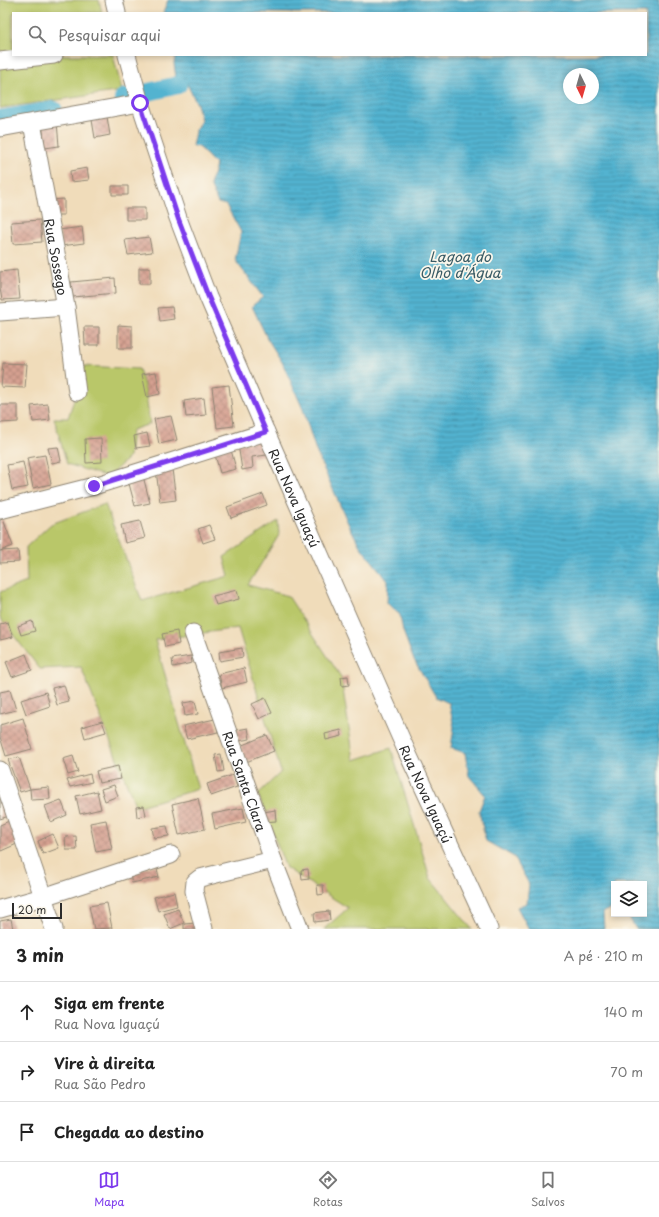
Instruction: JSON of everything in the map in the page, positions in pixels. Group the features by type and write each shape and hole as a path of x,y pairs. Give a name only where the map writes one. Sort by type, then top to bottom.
{"street":[{"path":"114,0 117,12"},
{"path":"0,61 45,56"},
{"name":"Rua Nova Iguaçú","path":"127,56 140,103 178,218 208,296 266,432 404,744 489,929"},
{"path":"0,128 140,103"},
{"name":"Rua Sossego","path":"32,123 66,307 77,392"},
{"path":"0,312 66,307"},
{"path":"0,510 94,486 266,432"},
{"name":"Rua Santa Clara","path":"193,633 273,860 300,929"},
{"path":"0,770 54,929"},
{"path":"0,909 43,897 171,855"},
{"path":"204,929 194,891 195,882 200,878 273,860"}],"green space":[{"path":"0,0 99,0 102,12 12,12 12,56 113,56 122,91 0,108"},
{"path":"85,366 139,369 145,389 150,424 132,430 129,457 108,477 67,464 54,418 68,418"},
{"path":"105,504 142,601 229,576 224,557 278,521 279,535 248,585 288,596 341,677 354,760 391,748 430,878 472,929 324,929 348,908 286,868 258,794 281,772 238,628 155,640 198,789 136,807 81,667 40,669 0,618 0,592 27,582 26,547 51,524"}],"water":[{"name":"Lagoa do Olho d'Água","path":"168,0 659,0 659,929 636,929 629,917 647,917 647,881 611,881 611,908 603,912 604,929 529,929 517,907 527,903 529,884 514,857 486,841 479,811 485,795 469,776 465,753 451,748 454,727 449,703 436,697 413,658 403,631 400,615 387,603 388,581 360,546 348,523 316,451 303,409 282,362 267,338 252,306 263,297 235,260 241,232 226,205 218,203 210,185 216,165 199,147 192,146 195,132 201,120 197,104 187,84 176,78 174,63 176,56 647,56 647,12 163,12"}],"building":[{"path":"107,117 110,135 95,138 92,120"},
{"path":"57,122 59,146 45,148 42,123"},
{"path":"87,168 89,180 71,182 70,171"},
{"path":"112,186 128,186 128,195 112,195"},
{"path":"64,199 64,215 51,215 51,200"},
{"path":"126,208 145,208 145,220 126,220"},
{"path":"40,220 42,242 13,244 11,222"},
{"path":"82,227 84,243 61,246 59,230"},
{"path":"149,237 152,252 128,255 125,240"},
{"path":"139,268 150,268 150,284 139,284"},
{"path":"17,270 20,299 2,300 0,289 0,272"},
{"path":"115,278 116,293 73,297 71,282"},
{"path":"172,307 174,319 160,321 158,308"},
{"path":"118,325 132,326 132,348 118,348"},
{"path":"84,327 99,327 99,345 85,345"},
{"path":"3,363 27,364 25,388 1,387"},
{"path":"156,372 160,394 147,397 142,374"},
{"path":"229,385 234,426 217,428 212,387"},
{"path":"204,398 206,415 186,417 184,401"},
{"path":"48,404 50,420 33,422 31,406"},
{"path":"0,405 18,405 18,422 0,423"},
{"path":"171,416 177,440 159,444 154,419"},
{"path":"147,433 150,446 136,448 134,436"},
{"path":"101,438 102,462 86,463 85,439"},
{"path":"265,440 267,455 252,457 253,468 242,470 238,444"},
{"path":"230,446 236,469 220,473 214,451"},
{"path":"58,447 61,461 52,463 48,448"},
{"path":"45,455 51,484 33,488 27,458"},
{"path":"23,462 28,487 12,490 7,465"},
{"path":"172,469 176,500 160,502 156,470"},
{"path":"143,476 150,503 135,506 128,480"},
{"path":"263,494 267,505 231,518 227,507"},
{"path":"3,519 13,546 0,551 0,520"},
{"path":"140,521 145,538 125,543 121,525"},
{"path":"209,525 215,539 203,543 198,529"},
{"path":"18,550 19,562 0,563 0,551"},
{"path":"237,590 239,599 216,605 213,596"},
{"path":"32,621 35,631 21,635 18,626"},
{"path":"8,622 13,637 0,640 0,624"},
{"path":"177,631 179,644 165,647 162,634"},
{"path":"242,648 243,657 220,661 219,652"},
{"path":"26,654 32,670 12,677 6,662"},
{"path":"191,656 192,663 173,667 172,659"},
{"path":"244,668 247,682 222,688 219,674"},
{"path":"348,676 349,685 342,686 341,677"},
{"path":"64,685 69,702 57,705 52,688"},
{"path":"10,690 16,710 0,714 0,692"},
{"path":"46,692 50,706 26,714 21,700"},
{"path":"265,698 272,713 259,719 252,704"},
{"path":"195,701 198,714 185,716 183,703"},
{"path":"23,718 32,749 6,756 0,737 0,725"},
{"path":"215,719 218,732 187,739 183,726"},
{"path":"102,721 106,732 85,738 82,727"},
{"path":"248,728 250,739 238,741 237,730"},
{"path":"341,730 342,736 326,740 325,734"},
{"path":"267,735 274,751 246,762 240,746"},
{"path":"221,754 224,771 218,772 215,755"},
{"path":"73,756 78,772 68,775 63,759"},
{"path":"19,757 30,789 20,792 8,760"},
{"path":"118,766 121,779 99,783 96,771"},
{"path":"90,774 92,782 70,787 67,780"},
{"path":"233,775 237,787 211,796 207,784"},
{"path":"114,785 118,796 105,801 101,789"},
{"path":"49,787 50,799 31,800 30,789"},
{"path":"97,791 101,809 80,814 76,796"},
{"path":"0,793 9,816 0,819"},
{"path":"198,798 205,829 179,835 172,804"},
{"path":"61,800 67,815 51,822 45,806"},
{"path":"144,806 146,815 137,817 136,807"},
{"path":"243,808 246,822 215,829 212,814"},
{"path":"275,810 276,821 265,822 264,812"},
{"path":"106,820 112,849 96,852 90,823"},
{"path":"9,821 19,843 1,851 0,825"},
{"path":"167,826 169,836 154,838 152,828"},
{"path":"53,834 59,848 43,854 38,841"},
{"path":"76,836 77,850 66,850 65,837"},
{"path":"156,865 159,877 132,883 129,872"},
{"path":"308,869 309,879 302,880 301,870"},
{"path":"317,885 323,885 324,894 318,895"},
{"path":"174,892 177,906 158,911 154,897"},
{"path":"107,903 112,928 94,929 89,906"},
{"path":"178,909 184,923 170,929 164,914"},
{"path":"329,911 330,920 315,922 314,913"},
{"path":"11,919 13,929 0,929 0,921"},
{"path":"196,923 197,929 184,929 184,924"}],"waterway":[{"path":"123,98 178,85"},
{"path":"0,119 54,110"}],"route":[{"path":"94,486 266,432 208,296 178,218 140,103"}]}
